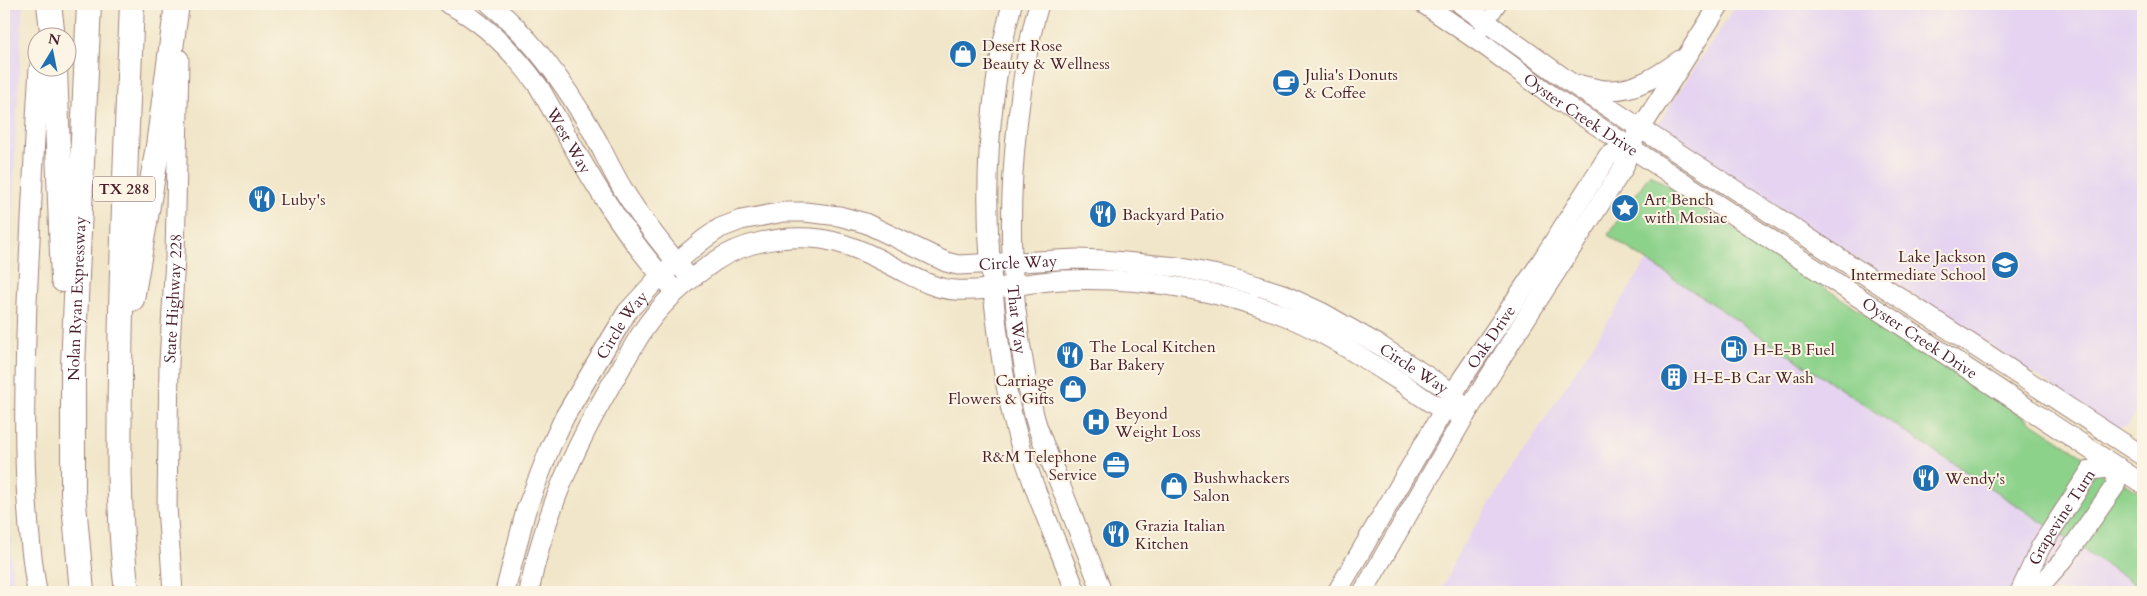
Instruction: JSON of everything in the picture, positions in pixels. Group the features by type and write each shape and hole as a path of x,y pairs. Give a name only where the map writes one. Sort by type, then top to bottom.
{"highway":[{"path":"50,4 52,28"},
{"name":"Nolan Ryan Expressway","path":"82,592 75,530 72,458 73,366 88,4"},
{"name":"TX 288","path":"127,592 123,560 119,450 120,284 132,4"},
{"path":"120,375 158,146 179,4"},
{"path":"55,78 65,308 73,366"}],"street":[{"path":"42,28 43,4"},
{"name":"State Highway 228","path":"174,592 167,507 169,362 175,258 179,4"},
{"name":"West Way","path":"448,4 469,16 489,31 525,68 539,87 624,229 677,292"},
{"name":"That Way","path":"1012,4 1003,39 996,80 989,142 986,186 992,289 1002,371 1013,420 1039,496 1076,592"},
{"name":"That Way","path":"1039,4 1033,24 1021,86 1012,190 1011,264 1013,286 1018,325 1035,417 1102,592"},
{"name":"Oyster Creek Drive","path":"1424,4 1476,39 1555,98 2143,484"},
{"name":"Oyster Creek Drive","path":"1461,4 1571,83 2143,456"},
{"path":"1476,39 1499,4"},
{"name":"Oak Drive","path":"1363,592 1466,414 1624,167 1629,147 1720,4"},
{"path":"489,31 497,6"},
{"name":"West Way","path":"497,6 554,73 581,111 624,191 676,262 692,280"},
{"path":"1571,83 1607,90 1619,90 1651,80 1686,57"},
{"path":"539,87 554,73"},
{"path":"37,592 29,539 24,400 33,157 38,78"},
{"name":"Oak Drive","path":"1338,592 1453,394 1608,156 1629,147"},
{"name":"Circle Way","path":"505,592 526,510 554,440 565,416 627,312 661,275 720,228 741,220 761,216 805,212 838,216 865,223 946,262 958,265 1011,264 1077,259 1153,264 1223,276 1280,293 1321,312 1379,345 1453,394 1466,414"},
{"name":"Circle Way","path":"529,592 548,519 575,449 592,416 649,322 677,292 716,260 753,244 773,240 808,238 855,248 941,289 992,289 1078,280 1151,283 1219,295 1282,315 1312,329 1444,410 1466,414"},
{"name":"Grapevine Turn","path":"2020,592 2041,546 2091,470 2118,467 2114,486 2064,559 2038,588 2032,592"}],"shaded area":[{"path":"4,4 23,4 4,365"},
{"name":"Lake Jackson Intermediate School","path":"1737,4 2143,4 2143,403 2127,426 2116,428 1656,127"},
{"path":"1647,261 2143,589 2143,592 1440,592 1461,548"},
{"path":"4,433 13,581 15,592 4,592"}],"green space":[{"path":"1650,174 2143,495 2143,589 1608,235"}],"place":[{"name":"Desert Rose Beauty & Wellness","path":"963,54"},
{"name":"Julia's Donuts & Coffee","path":"1286,83"},
{"name":"Luby's","path":"262,199"},
{"name":"Art Bench with Mosiac","path":"1625,208"},
{"name":"Backyard Patio","path":"1103,214"},
{"name":"Lake Jackson Intermediate School","path":"2005,265"},
{"name":"H-E-B Fuel","path":"1734,349"},
{"name":"The Local Kitchen Bar Bakery","path":"1070,355"},
{"name":"H-E-B Car Wash","path":"1674,377"},
{"name":"Carriage Flowers & Gifts","path":"1073,389"},
{"name":"Beyond Weight Loss","path":"1096,422"},
{"name":"R&M Telephone Service","path":"1116,465"},
{"name":"Wendy's","path":"1926,478"},
{"name":"Bushwhackers Salon","path":"1174,486"},
{"name":"Grazia Italian Kitchen","path":"1116,534"}]}
